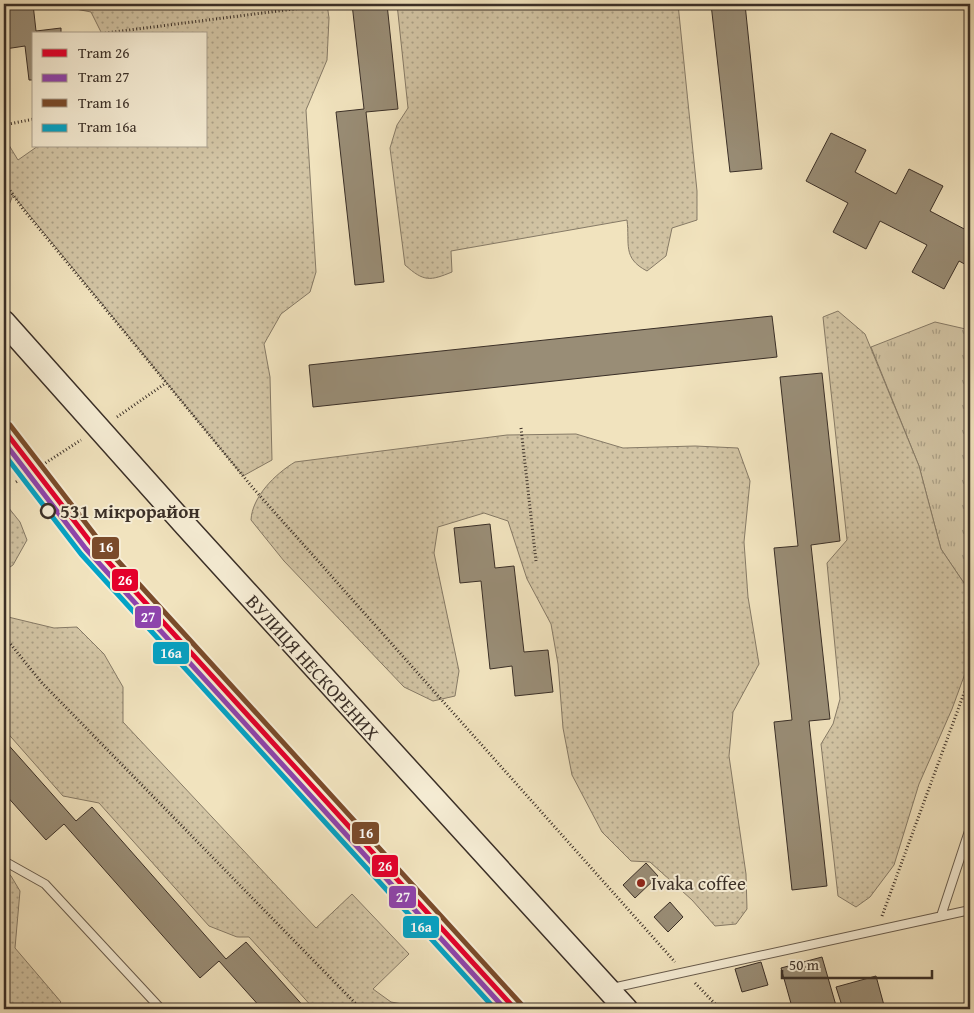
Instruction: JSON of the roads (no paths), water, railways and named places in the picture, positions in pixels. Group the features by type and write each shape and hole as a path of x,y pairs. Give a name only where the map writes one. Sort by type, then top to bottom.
{"main road":[{"name":"ВУЛИЦЯ НЕСКОРЕНИХ","path":"4,322 179,520 626,1009"}],"lane":[{"path":"941,916 970,828"},
{"path":"4,861 45,884 161,1009"},
{"path":"607,989 970,910"}],"tram line":[{"name":"16","path":"10,425 98,539 521,1004"},
{"name":"26","path":"4,430 92,544 515,1009"},
{"name":"27","path":"4,442 86,549 505,1009"},
{"name":"16a","path":"4,454 81,554 495,1009"}],"place":[{"name":"531 мікрорайон","path":"48,511"},
{"name":"Ivaka coffee","path":"641,883"}]}
